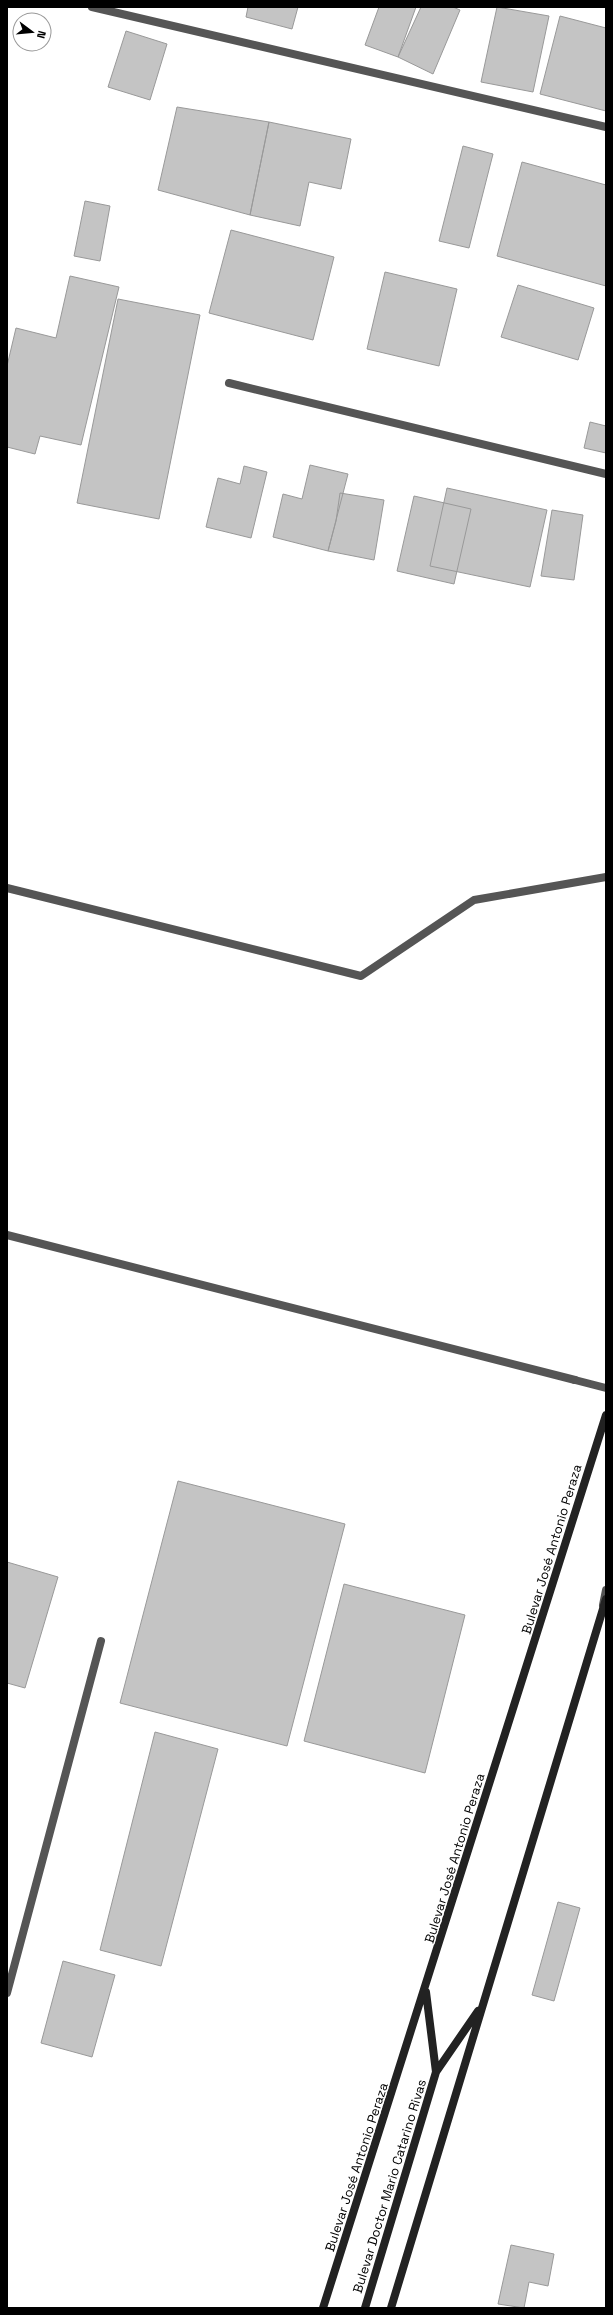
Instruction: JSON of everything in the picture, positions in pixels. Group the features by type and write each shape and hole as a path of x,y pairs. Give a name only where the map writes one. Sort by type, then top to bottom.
{"street":[{"path":"92,7 606,127"},
{"path":"229,383 606,474"},
{"path":"7,888 361,976 474,900 606,877"},
{"path":"7,1235 606,1388"},
{"name":"Bulevar José Antonio Peraza","path":"323,2308 606,1415"},
{"path":"602,1612 606,1590"},
{"path":"391,2308 606,1599"},
{"path":"7,1993 101,1641"},
{"path":"425,1989 436,2072"},
{"path":"436,2072 483,2004"},
{"name":"Bulevar Doctor Mario Catarino Rivas","path":"365,2308 436,2072"}],"building":[{"path":"248,7 298,7 292,29 246,17"},
{"path":"379,7 416,7 398,57 365,45"},
{"path":"421,7 453,7 460,10 433,74 398,57"},
{"path":"497,7 549,16 533,92 481,82"},
{"path":"560,16 606,28 606,111 540,94"},
{"path":"126,31 167,44 150,100 108,87"},
{"path":"177,107 269,122 250,215 158,190"},
{"path":"269,122 351,139 341,189 309,182 300,226 250,215"},
{"path":"463,146 493,154 469,248 439,241"},
{"path":"522,162 606,185 606,286 497,256"},
{"path":"85,201 110,206 100,261 74,256"},
{"path":"231,230 334,257 313,340 209,313"},
{"path":"385,272 457,289 439,366 367,349"},
{"path":"70,276 119,287 81,445 40,436 35,454 7,447 7,366 16,328 56,338"},
{"path":"518,285 594,308 578,360 501,337"},
{"path":"118,299 200,315 159,519 77,503"},
{"path":"590,422 606,426 606,453 584,448"},
{"path":"310,465 348,474 328,551 273,537 283,494 302,499"},
{"path":"244,466 267,472 251,538 206,527 218,478 240,484"},
{"path":"447,488 547,510 530,587 430,566"},
{"path":"340,493 384,500 374,560 328,551 336,521"},
{"path":"414,496 471,509 454,584 397,571"},
{"path":"552,510 583,515 574,580 541,576"},
{"path":"178,1481 345,1524 287,1746 120,1703"},
{"path":"7,1562 58,1577 25,1688 7,1683"},
{"path":"344,1584 465,1615 425,1773 304,1741"},
{"path":"155,1732 218,1749 161,1966 100,1950"},
{"path":"558,1902 580,1908 554,2001 532,1995"},
{"path":"63,1961 115,1975 92,2057 41,2043"},
{"path":"511,2245 554,2254 548,2286 529,2282 524,2308 498,2304"}]}
